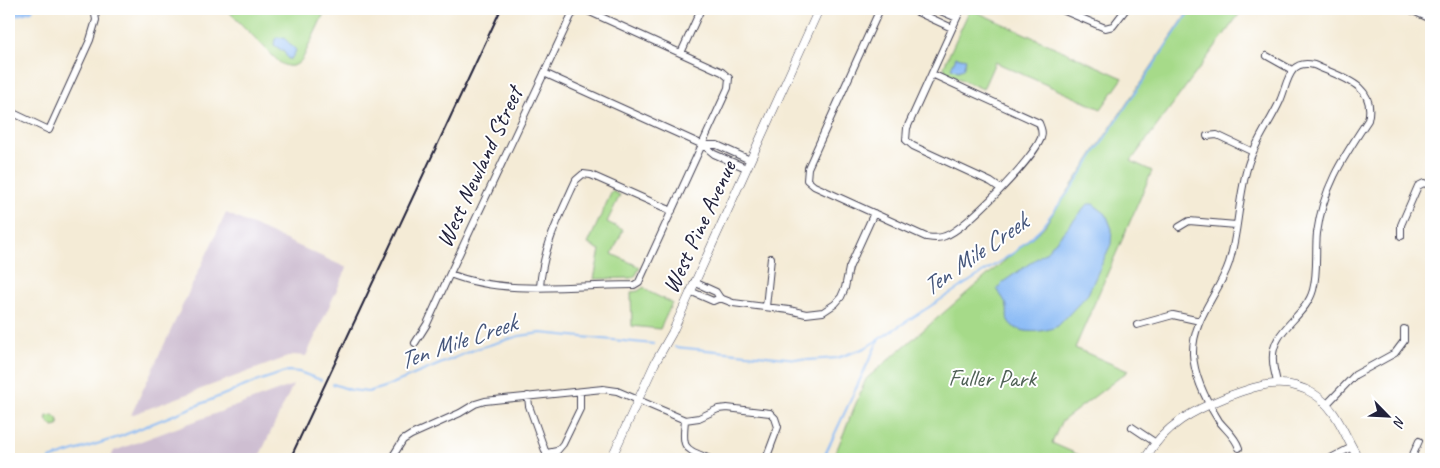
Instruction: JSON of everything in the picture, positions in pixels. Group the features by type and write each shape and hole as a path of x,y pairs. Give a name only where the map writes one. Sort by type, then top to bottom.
{"street":[{"path":"9,112 49,130 93,31 96,20 94,9"},
{"path":"450,274 464,280 504,287 634,284 639,282 703,145 728,88 729,78 722,72 681,53 580,9"},
{"name":"West Newland Street","path":"415,343 427,324 571,16 580,9"},
{"path":"681,53 701,9"},
{"name":"West Pine Avenue","path":"611,459 663,346 672,333 819,9"},
{"path":"880,9 808,168 808,180 814,186 926,237 935,239 951,234 979,211 1001,189 1036,145 1041,137 1042,130 1039,123 932,74"},
{"path":"911,9 952,28"},
{"path":"936,9 957,18"},
{"path":"961,9 907,128 906,140 912,146 991,182 1001,189"},
{"path":"1060,9 1100,27 1109,27 1116,22 1126,9"},
{"path":"1409,9 1431,19"},
{"path":"1267,56 1292,70"},
{"path":"1239,448 1236,441 1220,422 1198,378 1194,363 1194,340 1200,321 1226,270 1231,256 1242,187 1252,152 1280,102 1292,70 1299,65 1307,64 1353,82 1364,92 1370,106 1368,120 1335,171 1324,200 1317,236 1315,282 1311,297 1280,335 1275,346 1273,361 1277,383"},
{"path":"544,73 703,145 714,154 746,168"},
{"path":"1207,136 1217,135 1252,152"},
{"path":"703,145 717,145 750,160"},
{"path":"540,286 541,271 550,235 576,180 583,174 591,175 672,211"},
{"path":"1401,236 1401,225 1418,186 1424,182 1431,186"},
{"path":"694,282 716,292 720,298 733,303 806,314 823,312 835,304 841,297 849,268 874,213"},
{"path":"1179,227 1189,221 1236,226"},
{"path":"766,307 771,258"},
{"path":"690,291 713,301 720,298"},
{"path":"1137,325 1173,315 1200,321"},
{"path":"1327,404 1355,375 1395,354 1404,342 1404,329"},
{"path":"1145,459 1171,426 1183,417 1255,386 1277,383 1307,390 1327,404 1359,459"},
{"path":"391,459 402,440 475,404 528,396 610,389 685,420 699,418 718,409 727,408 770,413 775,418 778,427 766,459"},
{"path":"528,396 529,406 547,456 564,444 580,409 580,392"},
{"path":"685,420 683,437 685,446 689,450 710,459"},
{"path":"1132,427 1156,443"},
{"path":"1410,459 1419,441"},
{"path":"1329,459 1352,446"}],"shaded area":[{"path":"226,213 347,268 306,356 293,355 131,415"},
{"path":"293,385 258,459 110,459 114,451"}],"green space":[{"path":"229,9 326,9 303,58 295,65 289,66 279,62 229,12"},
{"path":"970,9 1123,78 1101,109 995,62 983,89 946,73 944,66"},
{"name":"Fuller Park","path":"1190,9 1243,9 1131,161 1152,171 1075,348 1128,371 1061,422 1052,443 1088,459 833,459 866,379 1044,227"},
{"path":"612,191 620,195 607,222 623,230 612,254 640,267 636,275 631,278 594,279 600,250 588,244"},
{"path":"644,287 649,292 672,303 660,329 632,326 631,292 638,291"},
{"path":"53,415 57,418 58,426 53,427 46,420 47,416"}],"water":[{"path":"278,37 284,38 296,50 291,59 288,59 284,52 274,45 275,39"},
{"path":"956,57 966,59 963,69 958,71 951,68"},
{"path":"1088,204 1093,204 1106,214 1112,229 1111,244 1088,294 1058,326 1032,332 1013,326 1008,320 1007,307 997,289 1003,282 1046,252"}],"waterway":[{"path":"9,15 30,9"},
{"name":"Ten Mile Creek","path":"675,347 808,360 837,358 865,348 1015,252 1041,228 1071,189 1191,9"},
{"name":"Ten Mile Creek","path":"333,384 351,390 368,392 476,349 519,336 541,333 654,344"},
{"path":"823,459 879,339"},
{"name":"Ten Mile Creek","path":"49,459 119,437 255,382 288,371 299,372 321,380"}],"railway":[{"path":"290,459 501,9"}]}
